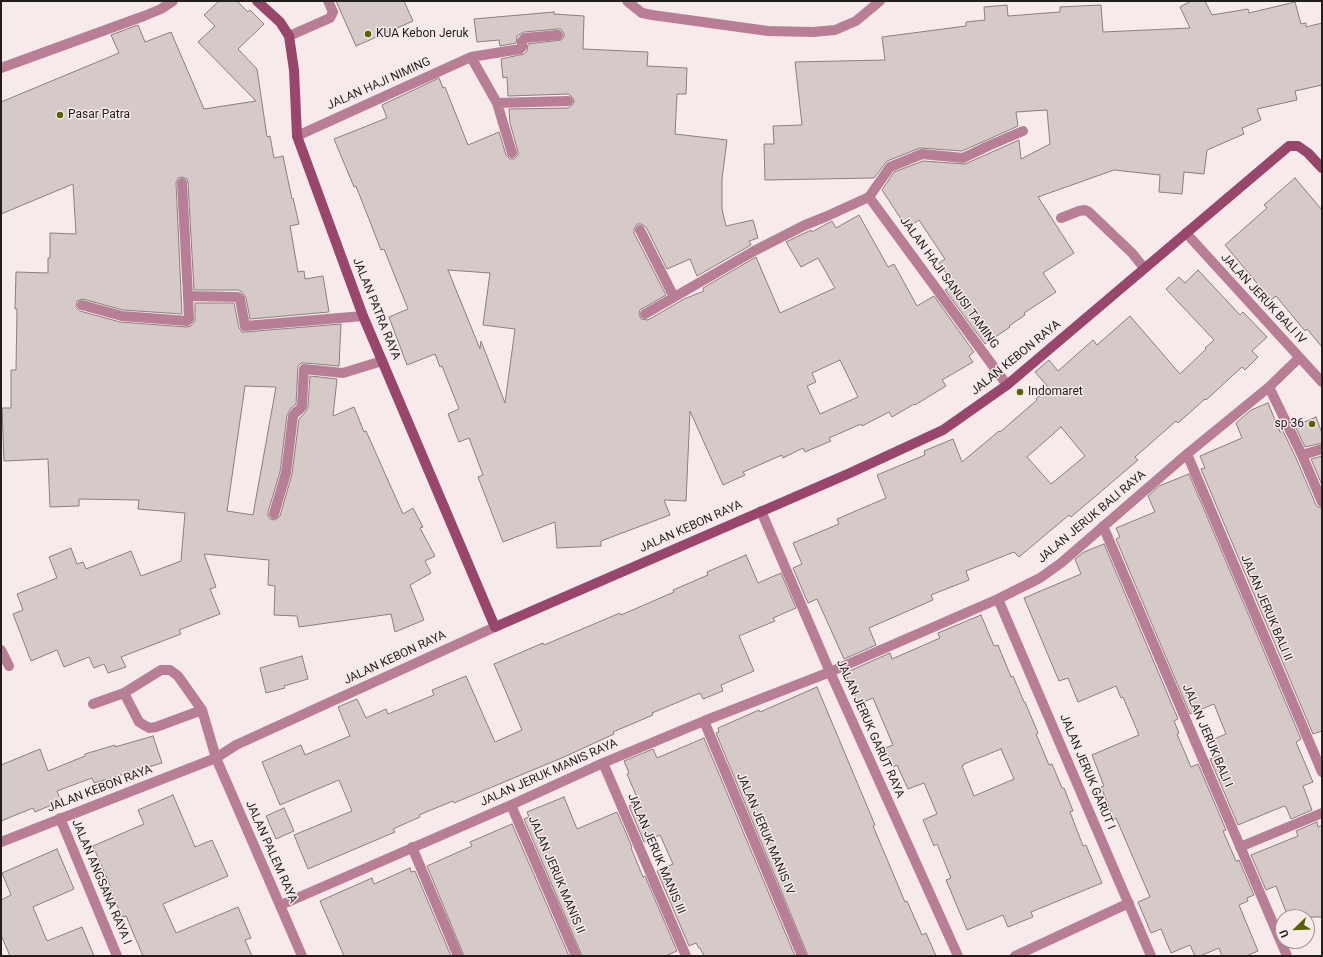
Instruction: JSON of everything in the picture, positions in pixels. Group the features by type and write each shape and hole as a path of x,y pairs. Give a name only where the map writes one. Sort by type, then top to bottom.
{"street":[{"path":"1,68 144,16 161,9 173,1"},
{"name":"JALAN PATRA RAYA","path":"257,1 280,22 289,36 301,134 363,316 495,627"},
{"path":"289,36 330,18 333,12 328,1"},
{"path":"627,1 642,13 652,15 768,31 813,32 835,30 856,21 880,1"},
{"name":"JALAN HAJI NIMING","path":"301,134 329,120 471,57 520,49 522,47 522,41 525,38 558,35"},
{"path":"471,57 497,104 512,153"},
{"path":"497,104 568,101"},
{"path":"645,314 804,225 869,197 890,166 922,154 963,158 1023,131"},
{"name":"JALAN KEBON RAYA","path":"1,842 216,758 236,745 495,627 850,473 943,430 1007,385 1289,146 1298,146 1308,153 1322,168"},
{"path":"82,305 122,316 189,319 182,183"},
{"name":"JALAN HAJI SANUSI TAMING","path":"869,197 1007,385"},
{"path":"1062,218 1079,211 1085,210 1089,212 1132,253 1144,268"},
{"path":"640,230 674,297"},
{"name":"JALAN JERUK BALI IV","path":"1186,233 1322,382"},
{"path":"188,296 238,297 240,299 245,326 363,316"},
{"name":"JALAN JERUK BALI RAYA","path":"830,672 998,599 1040,578 1061,563 1187,454 1269,387 1299,358"},
{"path":"274,514 286,473 293,416 302,406 304,369 343,373 382,361"},
{"path":"1269,387 1302,455 1322,502"},
{"path":"1302,455 1322,449"},
{"name":"JALAN JERUK BALI II","path":"1187,454 1318,754 1322,772"},
{"name":"JALAN JERUK GARUT RAYA","path":"761,511 830,672 958,956"},
{"name":"JALAN JERUK BALI I","path":"1103,526 1287,956"},
{"name":"JALAN JERUK GARUT I","path":"998,599 1151,956"},
{"path":"1,650 9,666"},
{"name":"JALAN PALEM RAYA","path":"124,693 160,670 170,670 178,676 202,710 216,758 302,956"},
{"name":"JALAN JERUK MANIS RAYA","path":"280,905 511,805 603,763 704,721 830,672"},
{"path":"93,704 124,693 139,722 149,728 156,727 202,710"},
{"name":"JALAN JERUK MANIS IV","path":"704,721 802,956"},
{"name":"JALAN JERUK MANIS III","path":"603,763 686,956"},
{"name":"JALAN JERUK MANIS II","path":"511,805 576,956"},
{"path":"1240,847 1322,813"},
{"name":"JALAN ANGSANA RAYA I","path":"60,818 117,956"},
{"path":"412,847 458,956"},
{"path":"1015,956 1129,903"}],"building":[{"path":"219,1 237,1 248,12 250,10 264,24 238,49 257,69 267,137 270,136 274,158 283,156 299,224 290,226 298,272 304,271 305,279 323,276 329,312 250,319 246,298 242,292 238,290 194,290 188,183 187,179 182,177 178,178 176,183 182,314 123,310 83,299 77,301 76,307 80,311 120,322 186,327 191,326 195,321 195,303 234,303 239,328 242,332 341,324 339,366 301,363 298,366 296,404 291,408 287,415 280,472 268,516 270,519 275,520 280,516 292,474 299,419 308,407 310,376 337,379 333,416 354,407 364,432 366,431 403,514 413,508 423,527 420,528 435,556 425,561 431,573 410,585 424,620 395,632 391,614 299,627 297,616 274,615 275,586 268,585 269,560 204,554 216,587 210,589 220,614 179,630 181,634 121,657 126,667 108,673 104,664 94,668 89,657 64,667 57,650 31,661 13,614 23,610 17,594 57,578 49,557 71,548 77,564 83,562 86,569 131,551 141,576 181,561 185,513 138,509 139,500 79,499 79,506 50,507 48,459 4,461 2,408 11,408 11,370 16,370 16,272 48,273 48,258 50,258 50,233 76,234 73,184 1,214 1,102 119,53 111,35 138,25 145,42 171,32 204,109 256,101 198,42 215,26 204,15","holes":["245,386 276,387 253,515 227,511"]},
{"name":"KUA Kebon Jeruk","path":"336,1 404,1 413,21 356,46"},
{"path":"1191,1 1205,1 1212,15 1248,9 1249,13 1295,2 1301,24 1306,23 1306,27 1322,23 1322,85 1295,91 1297,100 1257,109 1261,120 1242,128 1244,134 1207,150 1204,174 1184,172 1182,194 1159,192 1160,175 1114,170 1038,197 1074,253 1043,273 1056,292 1024,313 1025,315 1009,326 1010,327 985,344 945,290 954,285 939,263 945,259 919,220 907,228 882,190 894,172 923,161 965,164 1019,140 1021,159 1050,144 1047,110 1016,112 1018,126 962,151 920,148 887,161 874,178 765,180 764,144 774,144 773,126 802,125 795,62 885,60 882,37 966,26 966,22 985,20 984,7 1007,5 1008,16 1060,12 1060,7 1101,5 1103,32 1190,28 1180,7"},
{"path":"554,12 554,14 584,16 583,49 648,52 647,66 687,68 686,94 677,94 675,134 727,140 722,179 722,209 726,226 753,220 758,238 749,241 751,245 697,276 690,259 667,269 646,227 641,224 637,224 634,229 634,233 666,295 640,310 639,314 641,319 648,320 684,299 704,291 703,288 756,257 780,313 835,288 818,258 801,267 786,242 811,230 812,232 832,221 836,228 859,215 888,267 894,264 917,306 934,296 974,352 969,356 973,362 942,380 946,386 892,417 889,412 862,426 861,424 829,438 831,441 805,452 803,448 783,458 782,455 743,472 745,475 723,485 690,411 686,501 664,500 670,515 601,541 601,546 557,548 555,522 503,542 478,477 483,475 469,438 459,442 448,414 459,409 442,366 440,367 435,354 407,365 389,317 408,309 384,249 381,250 356,186 354,187 334,139 387,118 382,105 439,78 443,88 445,87 468,145 499,132 506,155 510,159 514,159 518,155 518,152 510,123 509,109 568,108 573,104 574,100 568,94 508,96 507,77 503,78 501,59 524,54 527,51 528,44 561,40 564,37 564,34 561,29 524,32 517,36 516,43 500,46 499,40 477,42 474,19","holes":["448,270 490,273 483,325 515,329 505,403 481,341 480,349","840,360 858,397 820,414 807,386 816,382 812,373"]},
{"path":"1295,178 1322,210 1322,347 1307,329 1305,331 1276,296 1271,300 1225,245 1267,208 1264,205"},
{"path":"1198,270 1240,315 1243,312 1267,337 1252,351 1258,357 1245,370 1242,367 1178,423 1176,421 1135,457 1138,460 1071,517 1069,515 1019,557 1014,552 966,571 969,580 931,595 933,600 869,628 876,645 844,659 817,599 808,603 793,568 802,564 793,543 839,524 837,519 886,498 877,475 925,455 924,451 953,439 962,462 999,431 1000,432 1049,388 1035,372 1049,360 1058,371 1093,340 1097,345 1130,316 1180,374 1214,340 1166,289 1179,277 1185,283","holes":["1061,427 1085,456 1051,484 1027,457"]},
{"path":"1268,403 1280,432 1283,431 1296,458 1316,505 1322,508 1322,731 1313,734 1201,469 1205,468 1200,456 1242,438 1236,423 1251,410"},
{"path":"1316,417 1322,433 1322,443 1305,447 1295,426"},
{"path":"1322,456 1322,485 1311,459"},
{"path":"1189,474 1301,739 1296,742 1313,782 1303,786 1312,810 1291,819 1286,807 1284,806 1238,825 1210,759 1220,755 1214,739 1226,734 1214,704 1190,714 1116,539 1120,537 1116,528 1155,512 1148,496 1159,486"},
{"path":"1104,544 1178,719 1174,721 1179,733 1177,734 1191,767 1198,764 1226,830 1223,831 1236,861 1239,860 1254,895 1247,898 1248,901 1239,905 1258,951 1246,956 1222,956 1219,948 1200,956 1195,956 1190,945 1171,953 1161,929 1151,933 1138,902 1150,897 1116,818 1114,819 1101,787 1104,786 1092,755 1139,735 1123,697 1121,698 1116,686 1078,702 1068,678 1059,681 1024,598 1081,574 1075,559 1084,552"},
{"path":"746,555 758,583 781,573 796,608 773,618 775,621 739,636 754,671 721,685 723,691 703,699 700,693 652,713 653,715 613,732 614,734 564,757 454,803 453,801 419,815 420,817 393,829 395,832 308,869 294,835 352,811 339,780 280,805 262,762 301,745 305,755 350,736 338,707 357,699 366,718 386,709 388,714 434,695 432,690 466,676 495,742 522,730 494,664 620,613 621,615 674,592 673,590 708,575 707,572"},
{"path":"981,615 994,646 998,645 1011,677 1013,676 1025,702 1049,765 1052,764 1062,788 1064,788 1073,811 1070,812 1083,846 1086,845 1102,883 1031,912 1033,917 1008,927 1003,915 967,930 946,880 951,878 937,844 934,846 923,820 937,814 924,783 908,789 897,765 893,767 885,748 893,745 873,698 859,704 845,673 890,653 892,659 940,638 938,633","holes":["1001,749 1014,779 974,796 962,766"]},
{"path":"302,656 308,679 284,686 285,688 266,693 260,668"},
{"path":"817,687 875,825 873,826 905,902 907,901 922,935 926,933 936,956 808,956 716,733 719,732 718,728 759,710 760,712"},
{"path":"153,736 162,763 94,783 92,778 57,791 61,801 35,812 33,808 1,821 1,765 40,749 48,771 85,756 85,754"},
{"path":"704,738 795,956 704,956 696,943 689,946 657,871 673,864 660,835 644,842 629,806 639,802 627,774 629,773 624,761 653,749 657,758"},
{"path":"173,795 195,847 212,840 228,876 163,904 176,933 238,907 251,938 245,940 252,956 143,956 126,916 122,917 93,846 144,824 138,810"},
{"path":"564,797 577,829 617,812 643,877 645,876 677,951 665,956 582,956 524,819 529,817 527,812"},
{"path":"284,808 294,831 276,839 266,816"},
{"path":"1317,822 1318,827 1322,825 1322,917 1315,917 1315,909 1285,909 1276,886 1266,890 1251,855 1298,836 1296,831"},
{"path":"512,824 569,956 464,956 427,866 472,846 470,842"},
{"path":"57,849 74,889 33,907 47,941 82,927 94,956 10,956 1,935 1,900 11,895 2,873"},
{"path":"410,868 411,872 415,871 451,956 344,956 320,901 372,878 374,884"}],"place":[{"name":"KUA Kebon Jeruk","path":"368,34"},
{"name":"Pasar Patra","path":"60,115"},
{"name":"Indomaret","path":"1020,392"},
{"name":"sp 36","path":"1312,424"}]}
